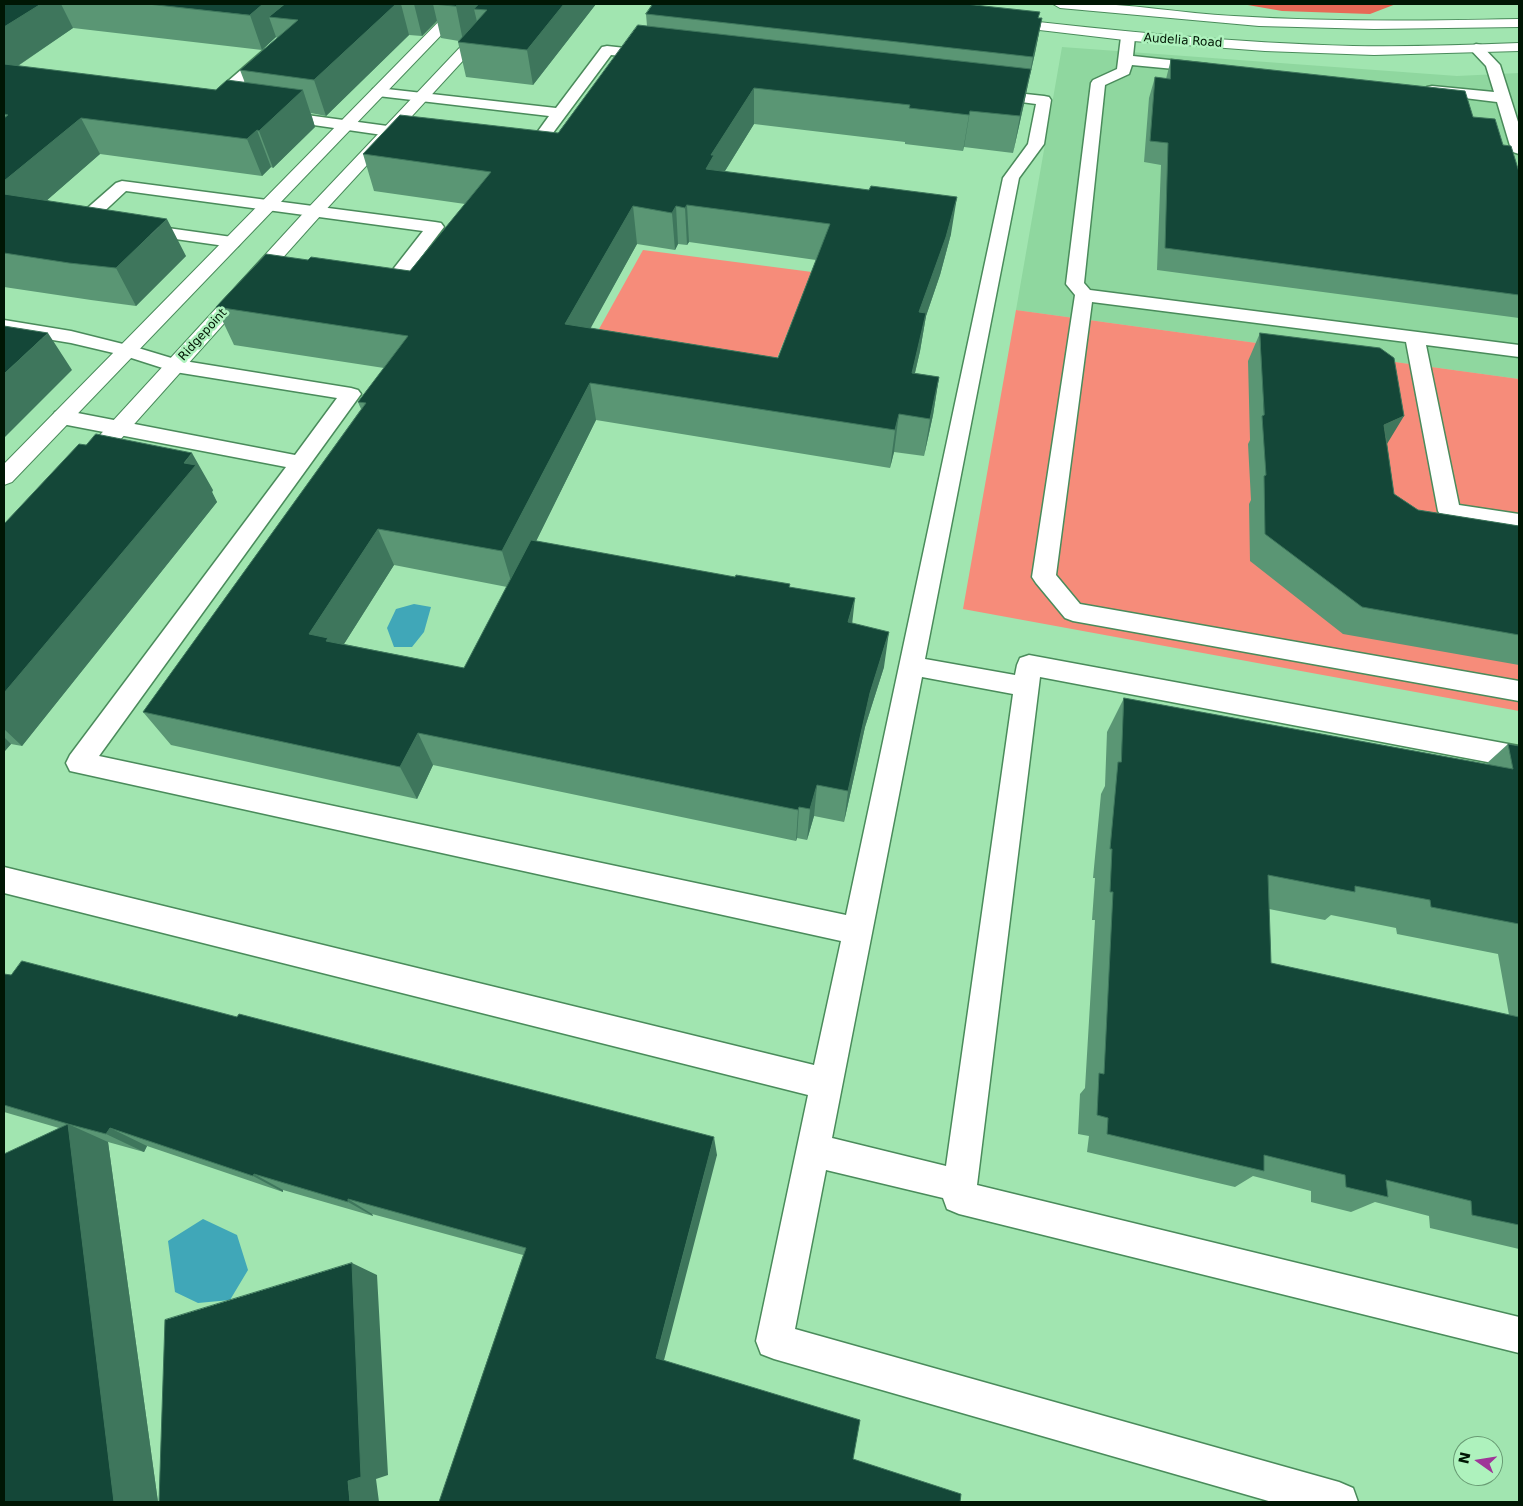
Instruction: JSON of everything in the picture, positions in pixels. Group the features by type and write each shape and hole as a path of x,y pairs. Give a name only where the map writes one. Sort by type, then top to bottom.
{"street":[{"name":"Ridgepoint","path":"74,478 175,366 280,262 315,211 421,97 464,4"},
{"name":"Ridgepoint","path":"4,477 378,92 508,4"},
{"name":"Audelia Road","path":"1060,4 1131,7 1286,23 1398,26 1519,23"},
{"path":"1128,37 1131,7"},
{"name":"Audelia Road","path":"984,20 1128,37 1212,44 1345,50 1519,47"}],"lane":[{"path":"1128,37 1124,71 1098,83 1075,284 1084,295 1519,351"},
{"path":"228,108 208,106 284,41"},
{"path":"1476,48 1493,64 1519,148"},
{"path":"504,147 532,150 607,50 665,57"},
{"path":"1125,60 1222,69"},
{"path":"1416,89 1504,98"},
{"path":"378,92 561,113"},
{"path":"976,92 1044,100 1036,144 1012,178 774,1341 1339,1502"},
{"path":"267,114 428,136"},
{"path":"232,242 82,222 122,186 435,227 396,278 357,273"},
{"path":"1084,295 1044,577 1073,612 1519,691"},
{"path":"4,326 72,337 128,351 175,366 351,394 79,763 857,931"},
{"path":"1415,337 1449,511 1519,522"},
{"path":"62,417 300,463"},
{"path":"1519,757 1029,665 959,1197 1519,1335"},
{"path":"912,666 1026,687"},
{"path":"4,880 826,1084"},
{"path":"813,1150 961,1186"}],"shaded area":[{"path":"1242,4 1396,4 1370,14 1282,11"},
{"path":"1062,47 1457,76 1519,73 1519,379 1016,310"},
{"path":"643,250 812,272 771,373 589,347"},
{"path":"1016,310 1519,379 1519,711 963,609"}],"water":[{"path":"414,604 431,607 424,632 412,647 394,647 387,628 396,609"},
{"path":"203,1219 237,1235 248,1270 230,1300 198,1303 175,1292 168,1241"}],"building":[{"path":"4,4 41,4 4,27"},
{"path":"148,4 263,4 250,15"},
{"path":"285,4 396,4 314,80 240,70 298,20 269,17"},
{"path":"433,4 459,4 456,6"},
{"path":"479,4 564,4 527,50 458,42 487,10 474,9"},
{"path":"653,4 965,4 1040,12 1038,18 1042,18 1033,57 646,14"},
{"path":"638,25 1031,69 1020,116 970,111 969,115 909,108 910,105 754,88 711,155 714,155 706,169 869,190 871,186 957,197 946,237 919,312 926,313 912,373 939,377 930,419 899,414 895,430 590,383 502,551 378,529 309,634 328,638 326,641 464,668 531,540 735,577 736,575 790,584 789,587 855,598 848,622 889,632 870,693 848,791 817,785 810,809 799,807 798,810 418,733 400,767 143,712 366,403 358,402 408,336 216,307 266,254 308,260 311,257 410,271 491,172 363,154 400,115 558,133","holes":["687,205 830,224 778,358 565,324 633,206 672,213 676,206 685,208"]},
{"path":"1171,59 1465,91 1473,117 1495,119 1503,145 1511,146 1519,172 1519,295 1165,248 1168,143 1150,141 1155,77 1170,79"},
{"path":"4,64 216,90 227,80 303,90 259,131 257,130 247,139 81,118 4,181 4,118 8,115 4,114"},
{"path":"4,194 167,219 116,268 69,263 4,253"},
{"path":"4,326 48,333 4,374"},
{"path":"1260,333 1380,348 1394,358 1404,416 1384,425 1394,494 1418,510 1519,526 1519,635 1362,607 1265,534 1264,476 1266,475 1262,416 1264,415"},
{"path":"96,434 192,453 184,463 196,465 4,693 4,524 79,444 86,445"},
{"path":"1124,698 1513,769 1508,744 1519,746 1519,924 1431,907 1430,900 1355,886 1355,892 1268,875 1271,963 1519,1017 1519,1225 1472,1215 1471,1201 1386,1180 1388,1197 1346,1187 1345,1175 1264,1155 1264,1171 1107,1134 1108,1118 1097,1115 1099,1073 1104,1074 1113,892 1110,892 1112,849 1110,849 1118,762 1121,762"},
{"path":"22,961 237,1017 239,1014 714,1137 656,1358 860,1420 853,1459 961,1494 960,1502 439,1502 526,1248 348,1199 348,1202 254,1174 253,1176 110,1128 106,1134 4,1105 4,974 11,975"},
{"path":"68,1124 114,1502 4,1502 4,1154"},
{"path":"352,1263 361,1477 348,1481 350,1502 159,1502 165,1320"}]}
